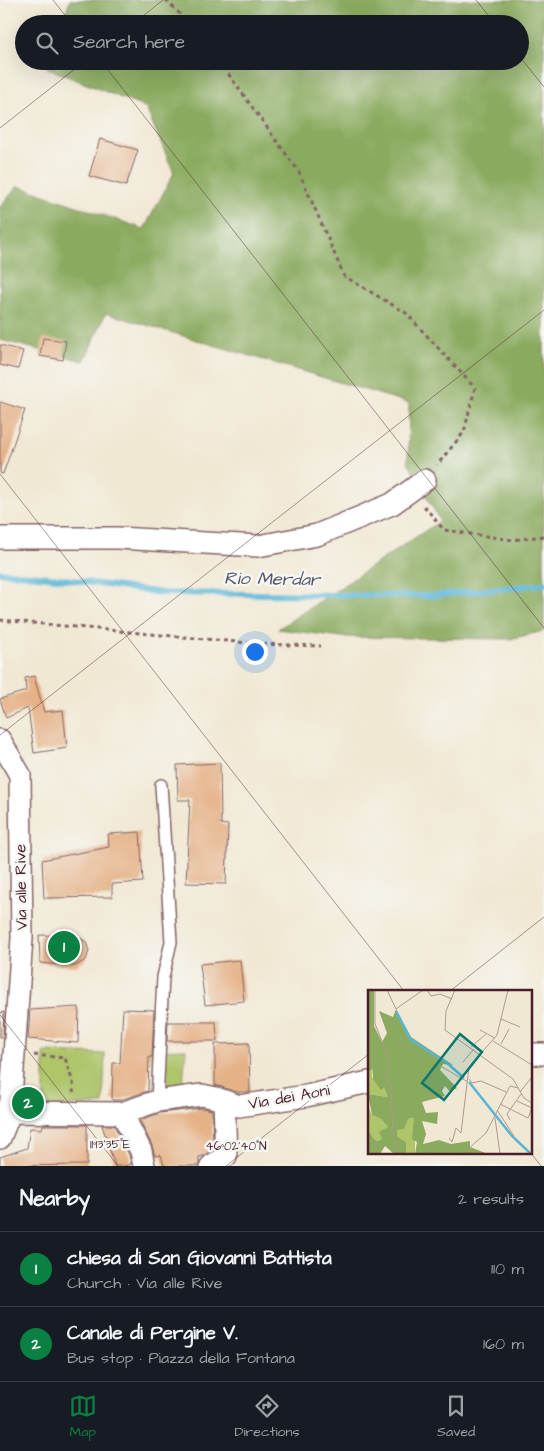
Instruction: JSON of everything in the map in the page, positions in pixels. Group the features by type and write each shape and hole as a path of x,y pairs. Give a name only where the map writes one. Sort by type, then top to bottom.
{"street":[{"path":"0,538 118,538 258,546 317,535 392,504 418,485"},
{"name":"Via alle Rive","path":"0,740 20,775 22,938 15,1038 0,1138"},
{"name":"Via dei Aoni","path":"5,1112 122,1112 157,1101 202,1095 239,1106 306,1096 368,1082"},
{"path":"211,1166 226,1156 224,1101"},
{"path":"122,1112 141,1151 144,1166"}],"lane":[{"path":"157,1101 163,977 171,942 161,785"}],"path":[{"path":"166,0 181,15"},
{"path":"226,70 299,172 344,276 406,313 475,388 464,432 418,485 444,530 513,540 544,536"},
{"path":"0,620 259,644 321,646"},
{"path":"44,1056 65,1058 74,1086 71,1113"}],"green space":[{"path":"70,0 544,0 544,631 510,639 342,637 278,629 440,521 408,462 409,403 106,313 84,361 0,340 0,207 18,186 144,229 174,173 146,108 52,70 529,70 529,15 65,15"},
{"path":"186,1049 182,1093 159,1094 162,1050"},
{"path":"44,1052 105,1054 103,1104 44,1107"}],"building":[{"path":"100,139 138,150 126,186 89,176"},
{"path":"43,338 66,341 63,360 40,356"},
{"path":"0,345 23,351 18,369 0,365"},
{"path":"0,402 25,410 3,474 0,473"},
{"path":"34,676 44,712 63,710 67,748 34,753 28,708 6,718 0,699 26,691 25,678"},
{"path":"220,763 221,824 228,825 226,884 186,883 190,800 178,800 177,765"},
{"path":"140,832 143,882 112,884 112,897 44,898 42,860 109,847 108,834"},
{"path":"39,935 76,936 86,942 89,951 86,960 75,966 40,963"},
{"path":"240,960 244,1001 205,1005 200,964"},
{"path":"79,1007 78,1043 28,1039 30,1010"},
{"path":"123,1009 154,1010 152,1057 149,1057 148,1091 120,1100 112,1100 113,1063 120,1063"},
{"path":"4,1012 3,1037 0,1037 0,1013"},
{"path":"168,1022 216,1022 217,1041 167,1041"},
{"path":"249,1043 250,1092 238,1092 215,1085 215,1044"},
{"path":"202,1108 212,1110 213,1149 199,1157 199,1166 164,1166 161,1155 155,1156 140,1120 160,1113"},
{"path":"43,1125 87,1125 87,1165 0,1166 0,1157 27,1148 30,1128 42,1129"},
{"path":"102,1125 114,1125 129,1155 131,1164 115,1166"}],"waterway":[{"name":"Rio Merdar","path":"0,572 58,578 162,593 430,596 544,584"}],"place":[{"name":"chiesa di San Giovanni Battista","path":"64,947"},
{"name":"Canale di Pergine V.","path":"28,1103"}]}
